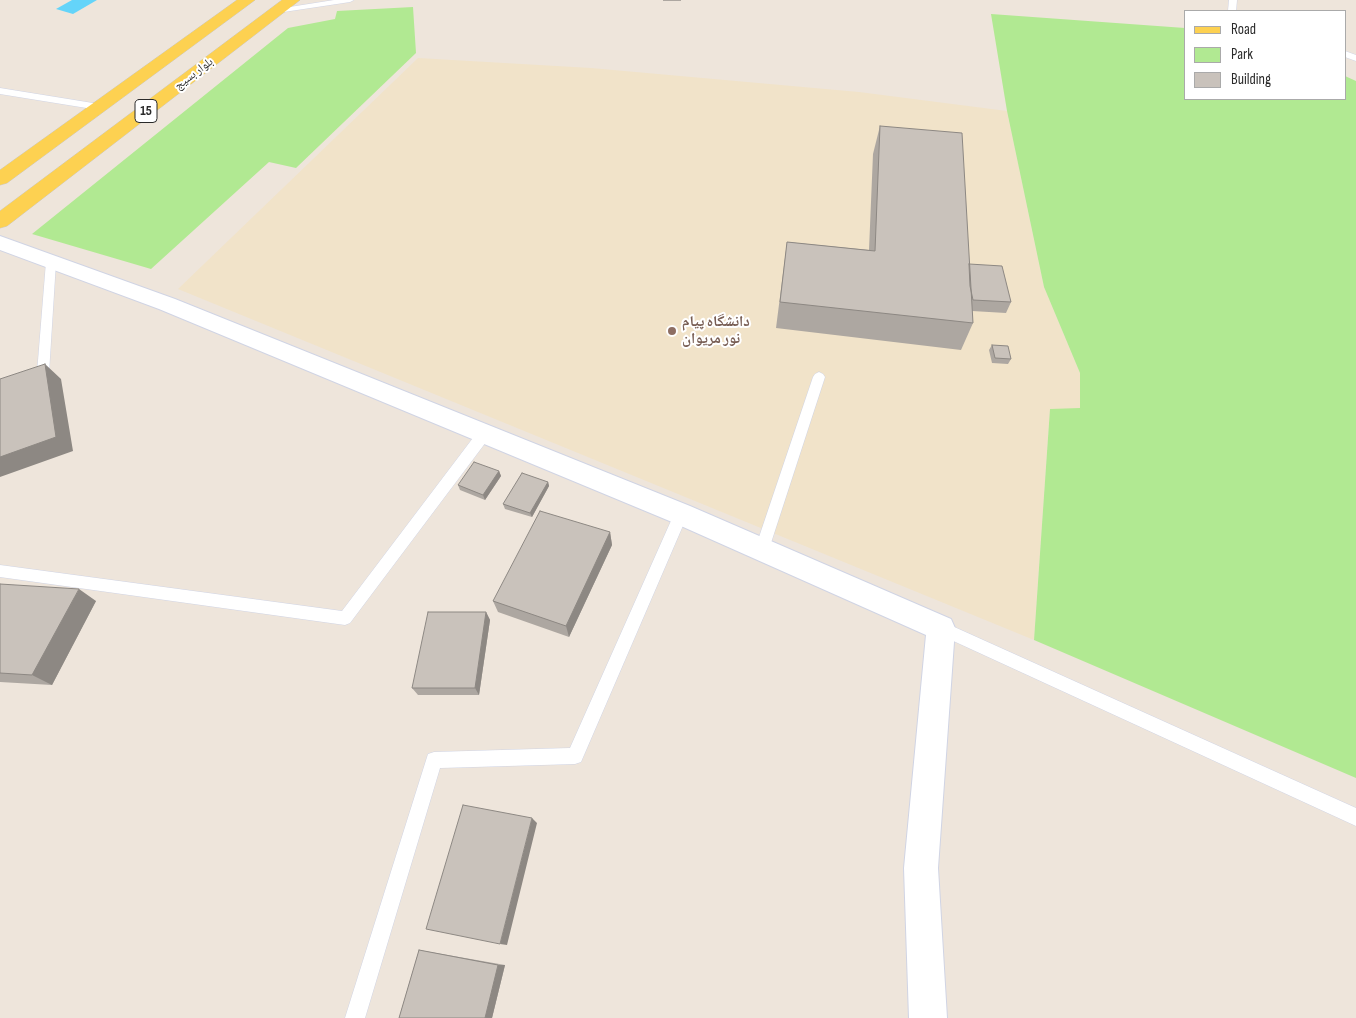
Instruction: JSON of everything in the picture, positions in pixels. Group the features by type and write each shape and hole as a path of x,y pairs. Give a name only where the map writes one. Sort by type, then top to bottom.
{"main road":[{"name":"بلوار بسیج","path":"0,179 247,0"},
{"name":"بلوار بسیج","path":"0,221 292,0"}],"street":[{"path":"0,243 167,304 681,514 941,628 920,868 928,1018"}],"lane":[{"path":"277,11 350,0"},
{"path":"0,91 99,107"},
{"path":"43,373 51,262"},
{"path":"762,549 819,377"},
{"path":"0,571 345,618 484,434"},
{"path":"355,1018 434,760 575,756 681,514"},
{"path":"941,628 1356,817"}],"shaded area":[{"name":"دانشگاه پیام نور مریوان","path":"418,58 591,68 859,92 1007,111 1044,287 1080,373 1081,409 1050,409 1034,640 178,289"}],"green space":[{"path":"413,7 416,53 296,168 269,162 151,269 32,234 288,28 335,19 337,11"},
{"path":"991,14 1184,28 1184,100 1346,100 1346,76 1356,81 1356,778 1034,640 1050,409 1080,408 1080,373 1044,287 1007,111"}],"water":[{"path":"72,0 97,0 73,14 56,9"}],"building":[{"path":"880,126 962,133 973,323 780,302 787,242 875,251"},
{"path":"969,264 1002,266 1011,302 973,300"},
{"path":"992,345 1008,346 1011,359 995,358"},
{"path":"45,364 56,437 0,457 0,379"},
{"path":"474,462 499,471 483,495 458,485"},
{"path":"522,473 548,482 530,513 503,504"},
{"path":"540,511 610,532 566,626 493,601"},
{"path":"0,584 79,589 32,675 0,673"},
{"path":"428,612 486,612 475,688 412,688"},
{"path":"463,805 532,818 500,944 426,929"},
{"path":"419,950 498,965 485,1018 399,1018"}],"place":[{"name":"دانشگاه پیام نور مریوان","path":"672,331"}]}
